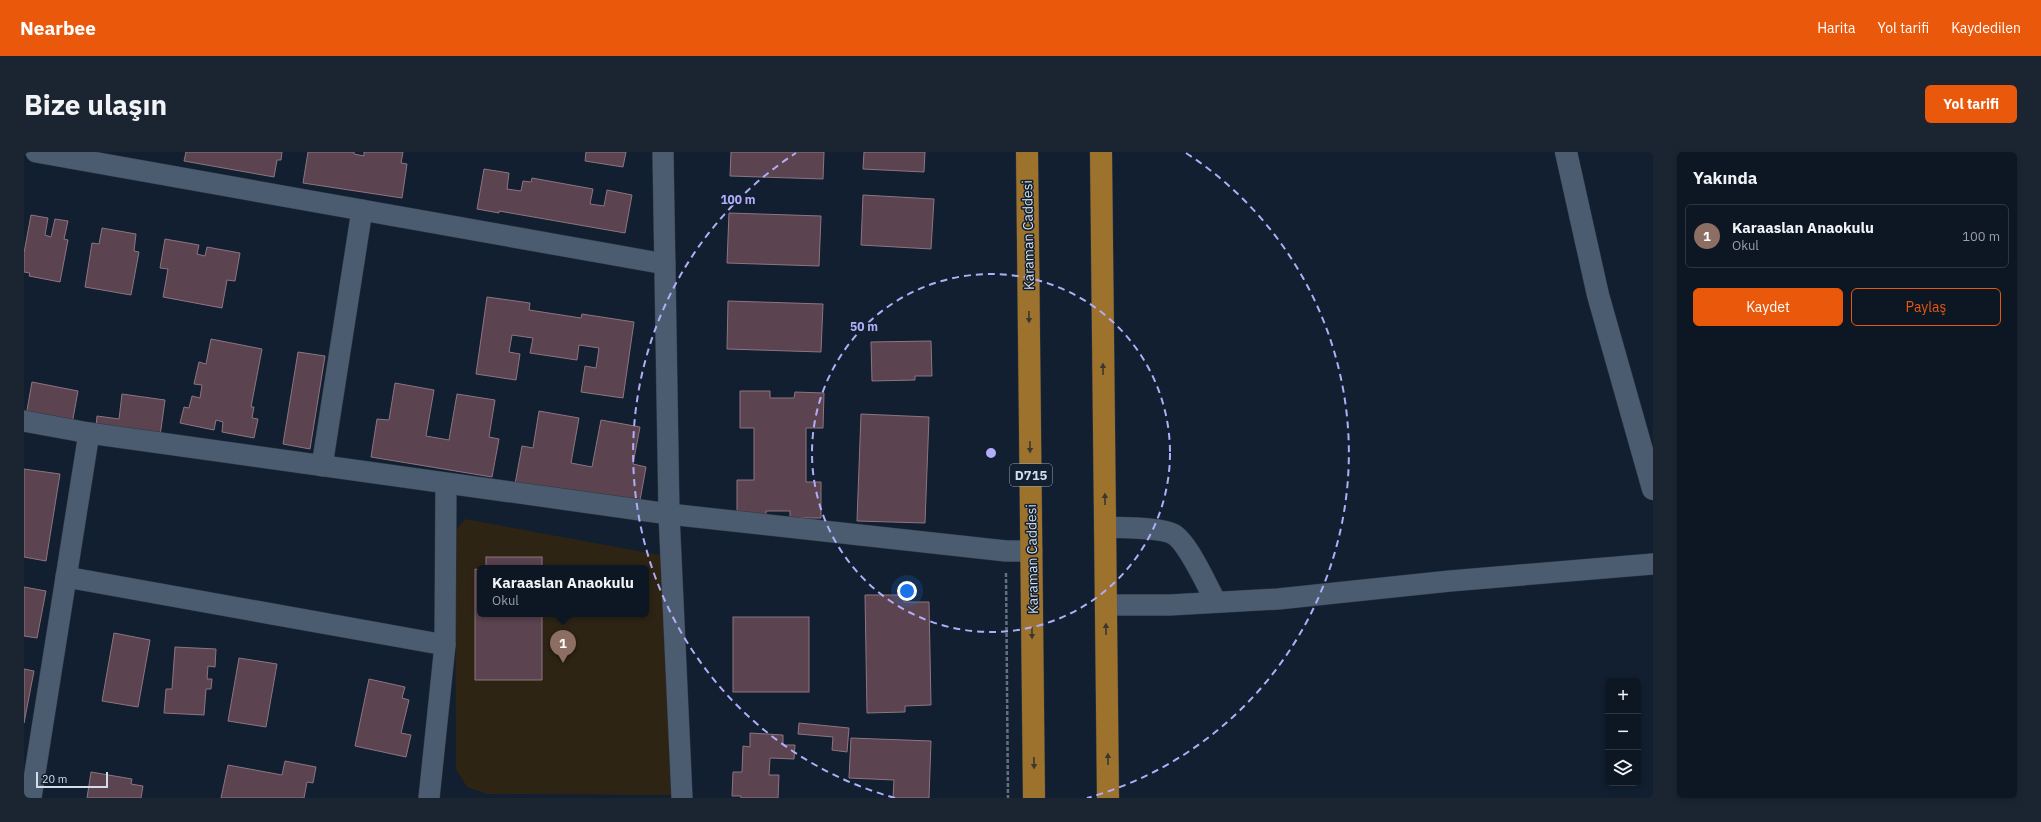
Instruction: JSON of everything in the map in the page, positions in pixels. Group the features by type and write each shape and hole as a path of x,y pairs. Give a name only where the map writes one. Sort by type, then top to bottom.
{"highway":[{"name":"Karaman Caddesi","path":"1026,152 1034,798"},
{"path":"1101,152 1108,798"}],"street":[{"path":"36,152 665,264"},
{"path":"663,152 669,514 682,798"},
{"path":"1566,152 1598,295 1653,489"},
{"path":"322,466 362,210"},
{"path":"24,420 89,433 669,514 998,550 1032,551"},
{"path":"31,798 89,433"},
{"path":"429,798 444,645 446,484"},
{"path":"1105,527 1150,530 1173,534 1185,545 1216,602"},
{"path":"1106,605 1278,599 1450,581 1653,564"},
{"path":"66,577 444,645"}],"path":[{"path":"1006,573 1008,798"}],"shaded area":[{"path":"465,519 671,557 671,795 487,794 467,787 456,769 455,531"}],"building":[{"path":"186,152 282,152 281,160 277,160 274,177 184,161"},
{"path":"308,152 354,152 354,154 364,156 364,152 403,152 401,163 407,164 402,198 303,183"},
{"path":"586,152 626,152 623,167 585,161"},
{"path":"731,152 824,152 823,179 730,176"},
{"path":"864,152 925,152 924,172 863,169"},
{"path":"484,169 509,173 507,189 521,191 523,181 531,182 532,178 593,189 590,204 604,206 607,190 632,195 625,233 499,211 499,213 477,209"},
{"path":"863,195 934,199 931,249 861,245"},
{"path":"729,213 821,216 819,266 727,263"},
{"path":"31,215 48,218 45,235 51,237 55,219 68,221 64,239 68,240 60,282 29,276 30,273 24,272 24,253"},
{"path":"102,228 136,234 134,251 139,252 131,295 85,287 92,243 99,244"},
{"path":"165,239 199,245 197,254 205,256 207,247 240,253 235,281 227,280 222,308 163,297 168,269 160,268"},
{"path":"487,297 530,303 529,310 581,318 582,314 634,322 623,398 581,392 585,366 596,368 599,348 579,345 577,360 530,353 533,338 512,335 509,352 520,354 516,380 476,374"},
{"path":"728,301 823,304 821,352 727,349"},
{"path":"211,339 262,349 251,407 254,407 252,418 258,419 254,438 222,432 223,422 216,420 214,430 180,423 184,407 189,408 192,396 200,398 202,385 194,384 199,362 206,364"},
{"path":"931,341 932,376 915,376 915,380 872,381 871,342"},
{"path":"298,352 325,356 310,449 283,444"},
{"path":"32,382 78,391 72,424 26,416"},
{"path":"395,383 434,390 426,436 449,440 457,394 495,400 489,437 499,439 492,477 371,457 377,419 389,420"},
{"path":"740,391 770,391 770,398 794,398 795,392 824,393 823,428 806,428 806,482 821,482 821,518 790,518 790,511 766,511 766,517 737,517 737,480 754,480 754,428 740,428"},
{"path":"122,394 165,400 160,436 96,427 97,416 119,419"},
{"path":"539,411 579,418 571,463 592,467 601,420 640,427 633,464 646,467 639,506 515,484 522,446 533,448"},
{"path":"861,414 929,417 925,523 857,521"},
{"path":"24,469 60,474 46,561 24,557"},
{"path":"486,557 542,557 542,565 486,565"},
{"path":"475,569 477,569 477,617 542,617 542,680 475,680"},
{"path":"24,587 46,591 37,638 24,636"},
{"path":"865,595 904,595 904,602 929,602 931,705 905,706 905,712 867,713"},
{"path":"733,617 809,617 809,692 733,692"},
{"path":"114,633 150,640 138,707 102,701"},
{"path":"175,647 216,649 215,667 208,666 207,679 212,679 211,689 206,689 204,715 164,713 166,689 172,689"},
{"path":"239,658 277,664 266,727 228,721"},
{"path":"24,669 34,671 24,723"},
{"path":"369,679 405,687 402,698 409,700 401,733 411,735 406,757 355,746"},
{"path":"799,723 849,728 847,752 832,750 833,737 798,734"},
{"path":"750,733 783,735 783,745 795,745 794,759 770,758 769,775 779,775 778,798 741,798 741,796 732,796 733,772 742,772 743,746 750,747"},
{"path":"851,738 931,741 929,798 893,798 894,780 849,778"},
{"path":"285,761 316,767 313,783 307,782 304,798 221,798 228,765 282,775"},
{"path":"91,772 132,779 131,784 143,786 141,798 87,798"}],"place":[{"name":"Karaaslan Anaokulu","path":"563,663"}]}
